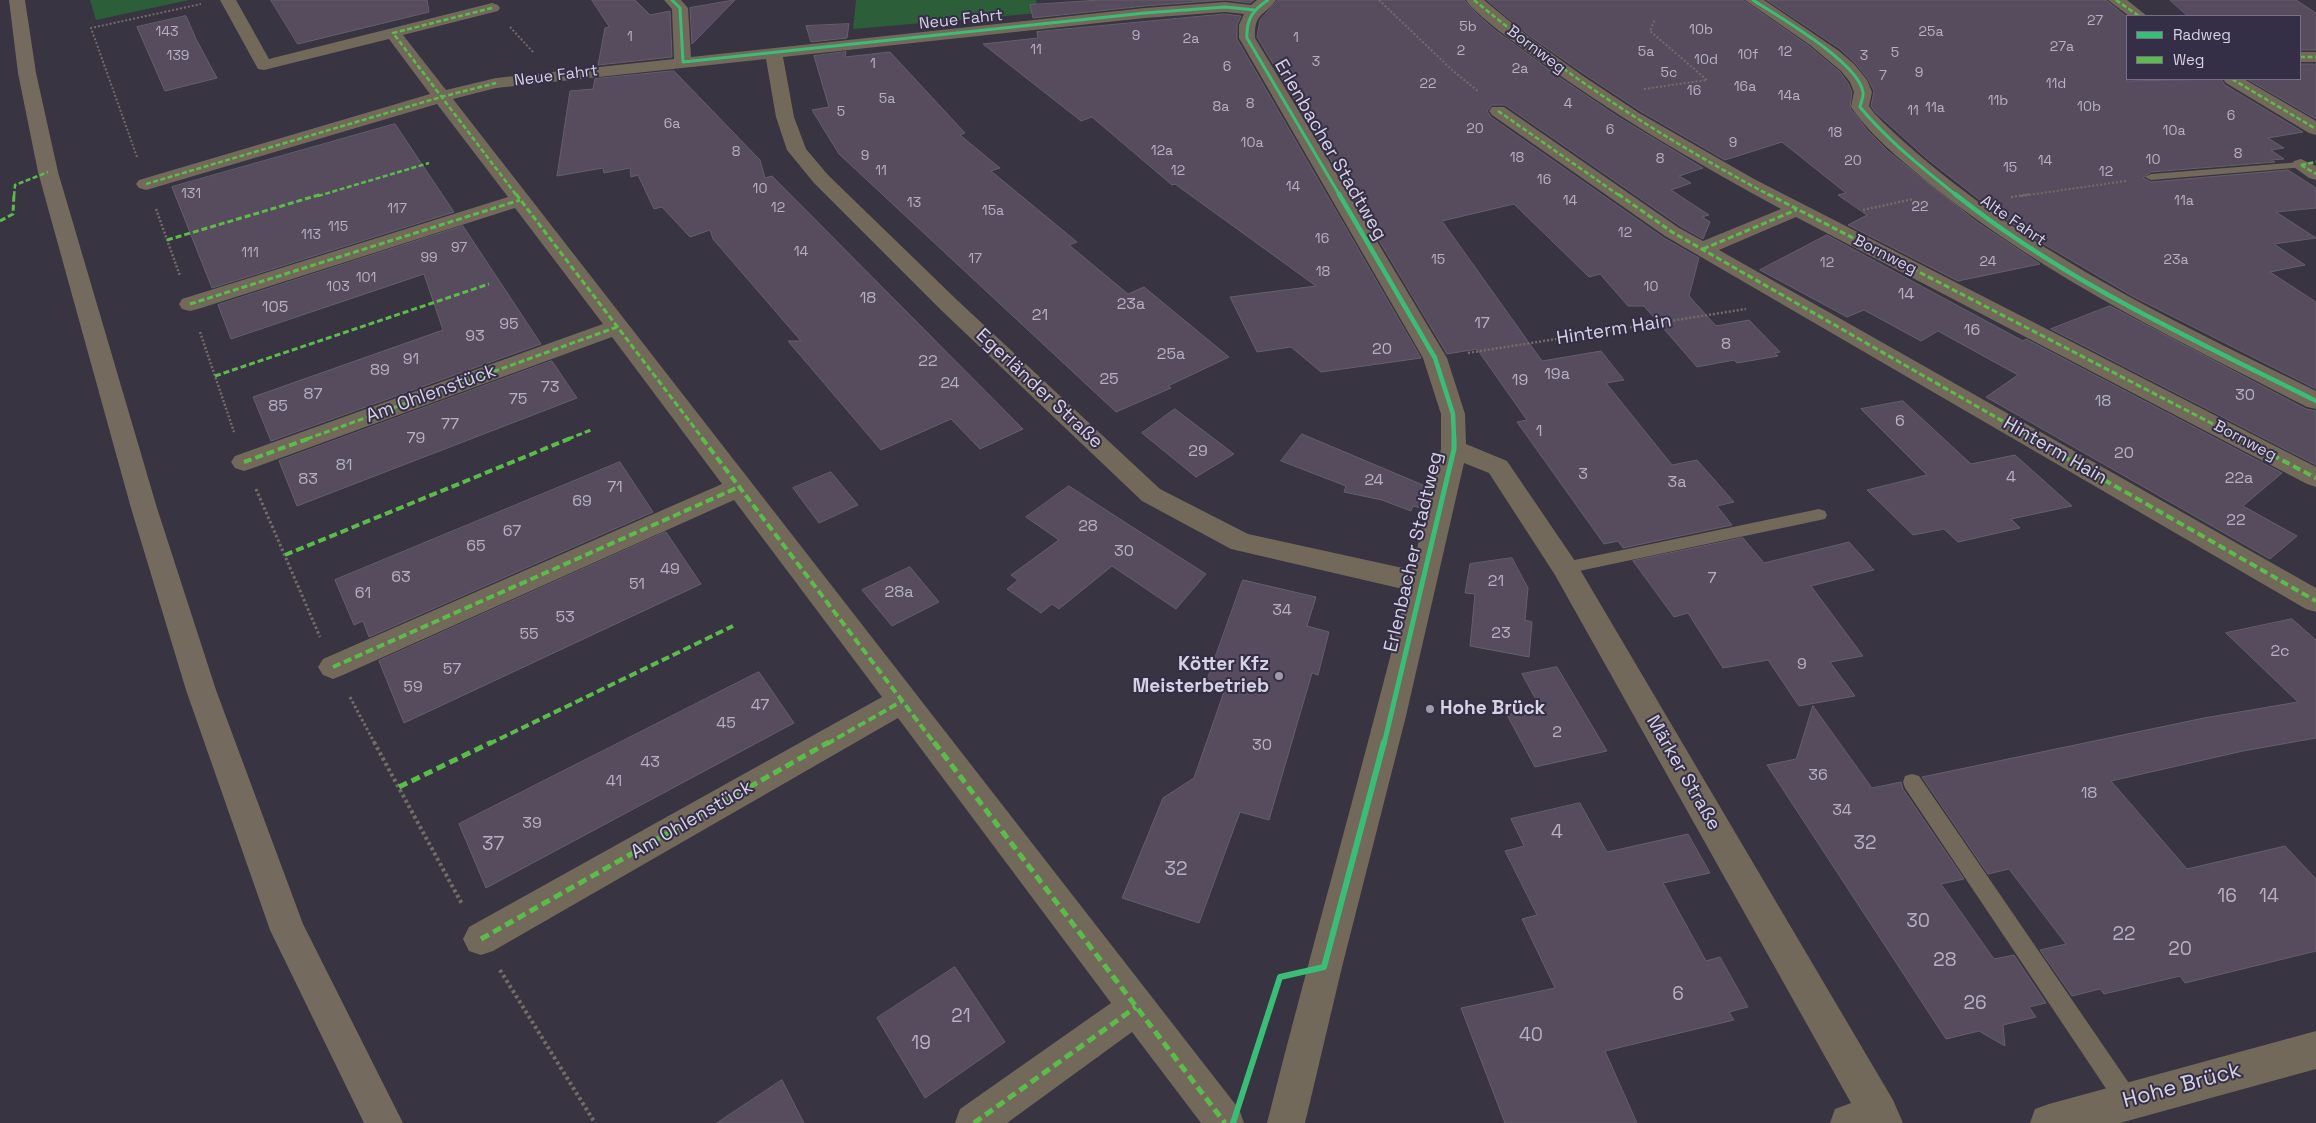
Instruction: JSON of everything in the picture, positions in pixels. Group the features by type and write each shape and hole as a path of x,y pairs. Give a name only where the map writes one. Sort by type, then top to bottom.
{"main road":[{"path":"17,0 26,73 48,172 144,508 201,690 288,930 384,1123"}],"street":[{"path":"228,0 264,65 492,8"},
{"path":"672,0 680,8 683,62"},
{"name":"Bornweg","path":"1474,0 1550,62 1646,125 1806,215 2101,365 2316,478"},
{"name":"Alte Fahrt","path":"1753,0 1832,53 1856,77 1863,92 1860,107 1876,128 1958,197 2026,247 2102,293 2316,402"},
{"path":"2116,0 2138,15"},
{"name":"Neue Fahrt","path":"441,97 496,83 773,52 1143,6 1225,7 1262,5"},
{"name":"Erlenbacher Stadtweg","path":"1262,5 1246,22 1246,38 1435,358 1453,414 1454,449 1391,716 1324,967 1286,1123"},
{"path":"393,33 1225,1123"},
{"name":"Egerländer Straße","path":"773,52 785,117 797,150 821,179 949,305 1151,495 1241,542 1422,583"},
{"path":"2301,57 2316,57"},
{"path":"2234,80 2316,129"},
{"path":"146,184 441,97"},
{"name":"Hinterm Hain","path":"1498,111 1672,232 2316,601"},
{"path":"190,304 520,200"},
{"path":"1703,249 1806,215"},
{"name":"Am Ohlenstück","path":"244,462 617,327"},
{"name":"Märker Straße","path":"1454,449 1498,467 1565,568 1871,1120"},
{"path":"333,667 739,487"},
{"name":"Am Ohlenstück","path":"481,939 902,701"},
{"path":"974,1123 1136,1007"},
{"name":"Hohe Brück","path":"2049,1123 2316,1050"}],"lane":[{"path":"2151,177 2311,167"},
{"path":"1565,568 1819,515"},
{"path":"1912,782 2128,1100"}],"path":[{"path":"1379,0 1452,70 1496,105 1498,111"},
{"path":"203,3 91,28 190,304 244,462 333,667 481,939 595,1123"},
{"path":"492,8 548,69 552,77"},
{"path":"1598,94 1707,80 1650,31 1655,19"},
{"path":"1806,215 2151,177"}],"green space":[{"path":"90,0 189,0 96,20"},
{"path":"856,0 1036,0 1039,13 853,29"}],"building":[{"path":"271,0 427,0 429,12 298,44"},
{"path":"592,0 635,0 650,15 670,11 672,57 598,65 605,28 609,27"},
{"path":"735,0 692,44 690,8"},
{"path":"1100,0 1225,0 1033,18 1030,5"},
{"path":"1225,0 1254,0 1250,3"},
{"path":"1278,0 1464,0 1495,30 1559,77 1620,118 1703,168 1679,176 1691,183 1671,190 1709,215 1702,217 1710,222 1703,239 1680,226 1505,105 1492,105 1487,111 1491,117 1664,238 1699,258 1689,296 1716,326 1749,320 1780,352 1775,353 1778,356 1737,363 1734,360 1697,367 1644,306 1628,306 1600,274 1589,277 1514,204 1442,221 1542,361 1601,351 1624,380 1606,383 1672,465 1697,460 1734,502 1717,506 1732,525 1623,548 1618,541 1604,544 1517,422 1527,420 1477,349 1447,354 1257,37 1260,20"},
{"path":"1487,0 1743,0 1809,46 1840,72 1852,92 1850,108 1868,131 1889,152 1977,222 2040,264 1958,281 1848,225 1867,215 1838,195 1846,193 1782,142 1725,160 1640,111 1584,74 1531,37"},
{"path":"1767,0 2106,0 2126,16 2127,81 2222,80 2225,85 2303,132 2268,138 2284,148 2271,150 2284,159 2271,160 2275,162 2151,172 2143,178 2151,182 2288,170 2316,188 2316,208 2276,212 2316,238 2274,244 2305,265 2270,272 2316,302 2316,389 2132,296 2042,243 1999,215 1926,158 1875,112 1871,106 1874,91 1868,79 1840,49"},
{"path":"2170,0 2296,0 2316,13 2316,50 2301,50 2301,15 2187,15"},
{"path":"1225,14 1241,16 1237,25 1237,39 1421,358 1321,372 1291,347 1257,352 1230,297 1316,286 1175,184 1172,185 1092,117 1081,121 983,44 1038,38 1037,32"},
{"path":"186,16 217,78 165,91 137,27"},
{"path":"849,24 847,38 811,42 806,26"},
{"path":"846,52 845,57 890,52 965,133 960,135 1000,168 991,171 1077,242 1069,245 1128,294 1144,287 1229,357 1168,386 1171,388 1116,412 839,154 812,110 829,107 814,56"},
{"path":"2301,64 2316,64 2316,119 2249,80 2301,80"},
{"path":"674,71 760,160 765,178 772,176 1023,429 980,449 951,419 881,450 788,341 801,341 713,239 710,230 690,237 662,207 654,209 638,175 631,177 630,168 604,173 603,168 557,176 570,91 593,89 595,79"},
{"path":"395,124 454,212 212,288 172,187"},
{"path":"463,226 541,344 271,441 253,397 443,330 424,274 231,339 218,305"},
{"path":"1827,235 2023,341 2026,339 2282,473 2243,506 2297,536 2270,559 1986,397 2018,375 1938,331 1921,341 1864,310 1847,317 1760,270"},
{"path":"2110,306 2306,409 2316,411 2316,465 2051,329"},
{"path":"552,361 577,398 297,506 279,461"},
{"path":"1903,401 1971,464 2015,455 2072,506 2011,519 2020,528 1958,542 1944,529 1913,535 1867,490 1927,475 1861,409"},
{"path":"1175,409 1234,454 1196,477 1142,433"},
{"path":"1302,434 1430,488 1425,509 1413,506 1411,511 1382,500 1344,492 1346,486 1281,461"},
{"path":"620,462 653,512 369,637 363,621 354,625 335,580"},
{"path":"831,472 858,505 819,523 793,488"},
{"path":"1069,486 1206,574 1176,609 1112,566 1059,609 1052,604 1041,613 1007,589 1018,580 1011,575 1059,540 1026,517"},
{"path":"666,532 701,584 404,723 379,661"},
{"path":"1743,538 1764,563 1849,542 1874,570 1811,586 1863,656 1830,662 1855,696 1799,706 1768,660 1723,668 1688,613 1674,617 1633,561"},
{"path":"1512,558 1528,588 1525,620 1532,622 1529,657 1470,646 1475,594 1465,593 1470,564"},
{"path":"910,567 939,602 892,626 862,590"},
{"path":"1243,580 1316,597 1307,626 1329,632 1318,675 1312,673 1269,820 1240,812 1199,923 1122,898 1163,798 1194,778 1226,686 1207,681"},
{"path":"2292,619 2316,640 2316,738 2243,751 2111,781 2187,869 2285,846 2316,879 2316,951 2185,983 2180,976 2104,994 2100,989 2072,996 2040,950 2066,944 2009,869 1988,874 1922,777 2204,718 2298,702 2226,633"},
{"path":"1557,667 1607,751 1535,767 1507,715 1540,707 1522,674"},
{"path":"759,672 794,723 486,888 459,824"},
{"path":"1813,706 1872,788 1901,782 1903,789 1964,879 1941,884 1994,959 2014,955 2046,1003 2029,1007 2036,1017 2003,1025 2005,1046 1979,1031 1946,1039 1767,765 1796,759"},
{"path":"1580,803 1607,852 1688,834 1710,873 1663,883 1706,961 1720,957 1748,1007 1729,1012 1734,1020 1605,1051 1637,1123 1505,1123 1461,1008 1555,988 1522,919 1537,915 1505,851 1524,846 1511,819"},
{"path":"955,967 1005,1042 925,1098 877,1018"},
{"path":"782,1080 804,1123 717,1123"}],"marked path":[{"path":"1474,0 1524,42 1577,80 1632,116 1747,183 2316,478"},
{"path":"2116,0 2138,15"},
{"path":"492,8 393,33 1225,1123"},
{"path":"2301,57 2316,57"},
{"path":"2234,80 2316,129"},
{"path":"146,184 441,97 496,83"},
{"path":"1498,111 1672,232 2316,601"},
{"path":"2301,165 2316,162"},
{"path":"167,240 429,163"},
{"path":"2301,165 2316,174"},
{"path":"0,221 13,214 15,185 48,172"},
{"path":"190,304 520,200"},
{"path":"1703,249 1796,210"},
{"path":"215,376 489,284"},
{"path":"244,462 617,327"},
{"path":"285,555 591,430"},
{"path":"333,667 739,487"},
{"path":"399,787 733,626"},
{"path":"481,939 902,701"},
{"path":"974,1123 1136,1007"}],"cycle path":[{"path":"672,0 680,8 683,62 1145,13 1225,7 1255,10"},
{"path":"1233,1123 1280,977 1324,967 1391,716 1454,449 1453,414 1435,358 1247,38 1247,25 1251,15 1268,0"},
{"path":"1753,0 1798,29 1848,68 1858,80 1863,92 1860,107 1868,116 1903,151 1975,210 2068,272 2117,300 2316,401"}],"place":[{"name":"Kötter Kfz Meisterbetrieb","path":"1279,676"},
{"name":"Hohe Brück","path":"1430,709"}]}
